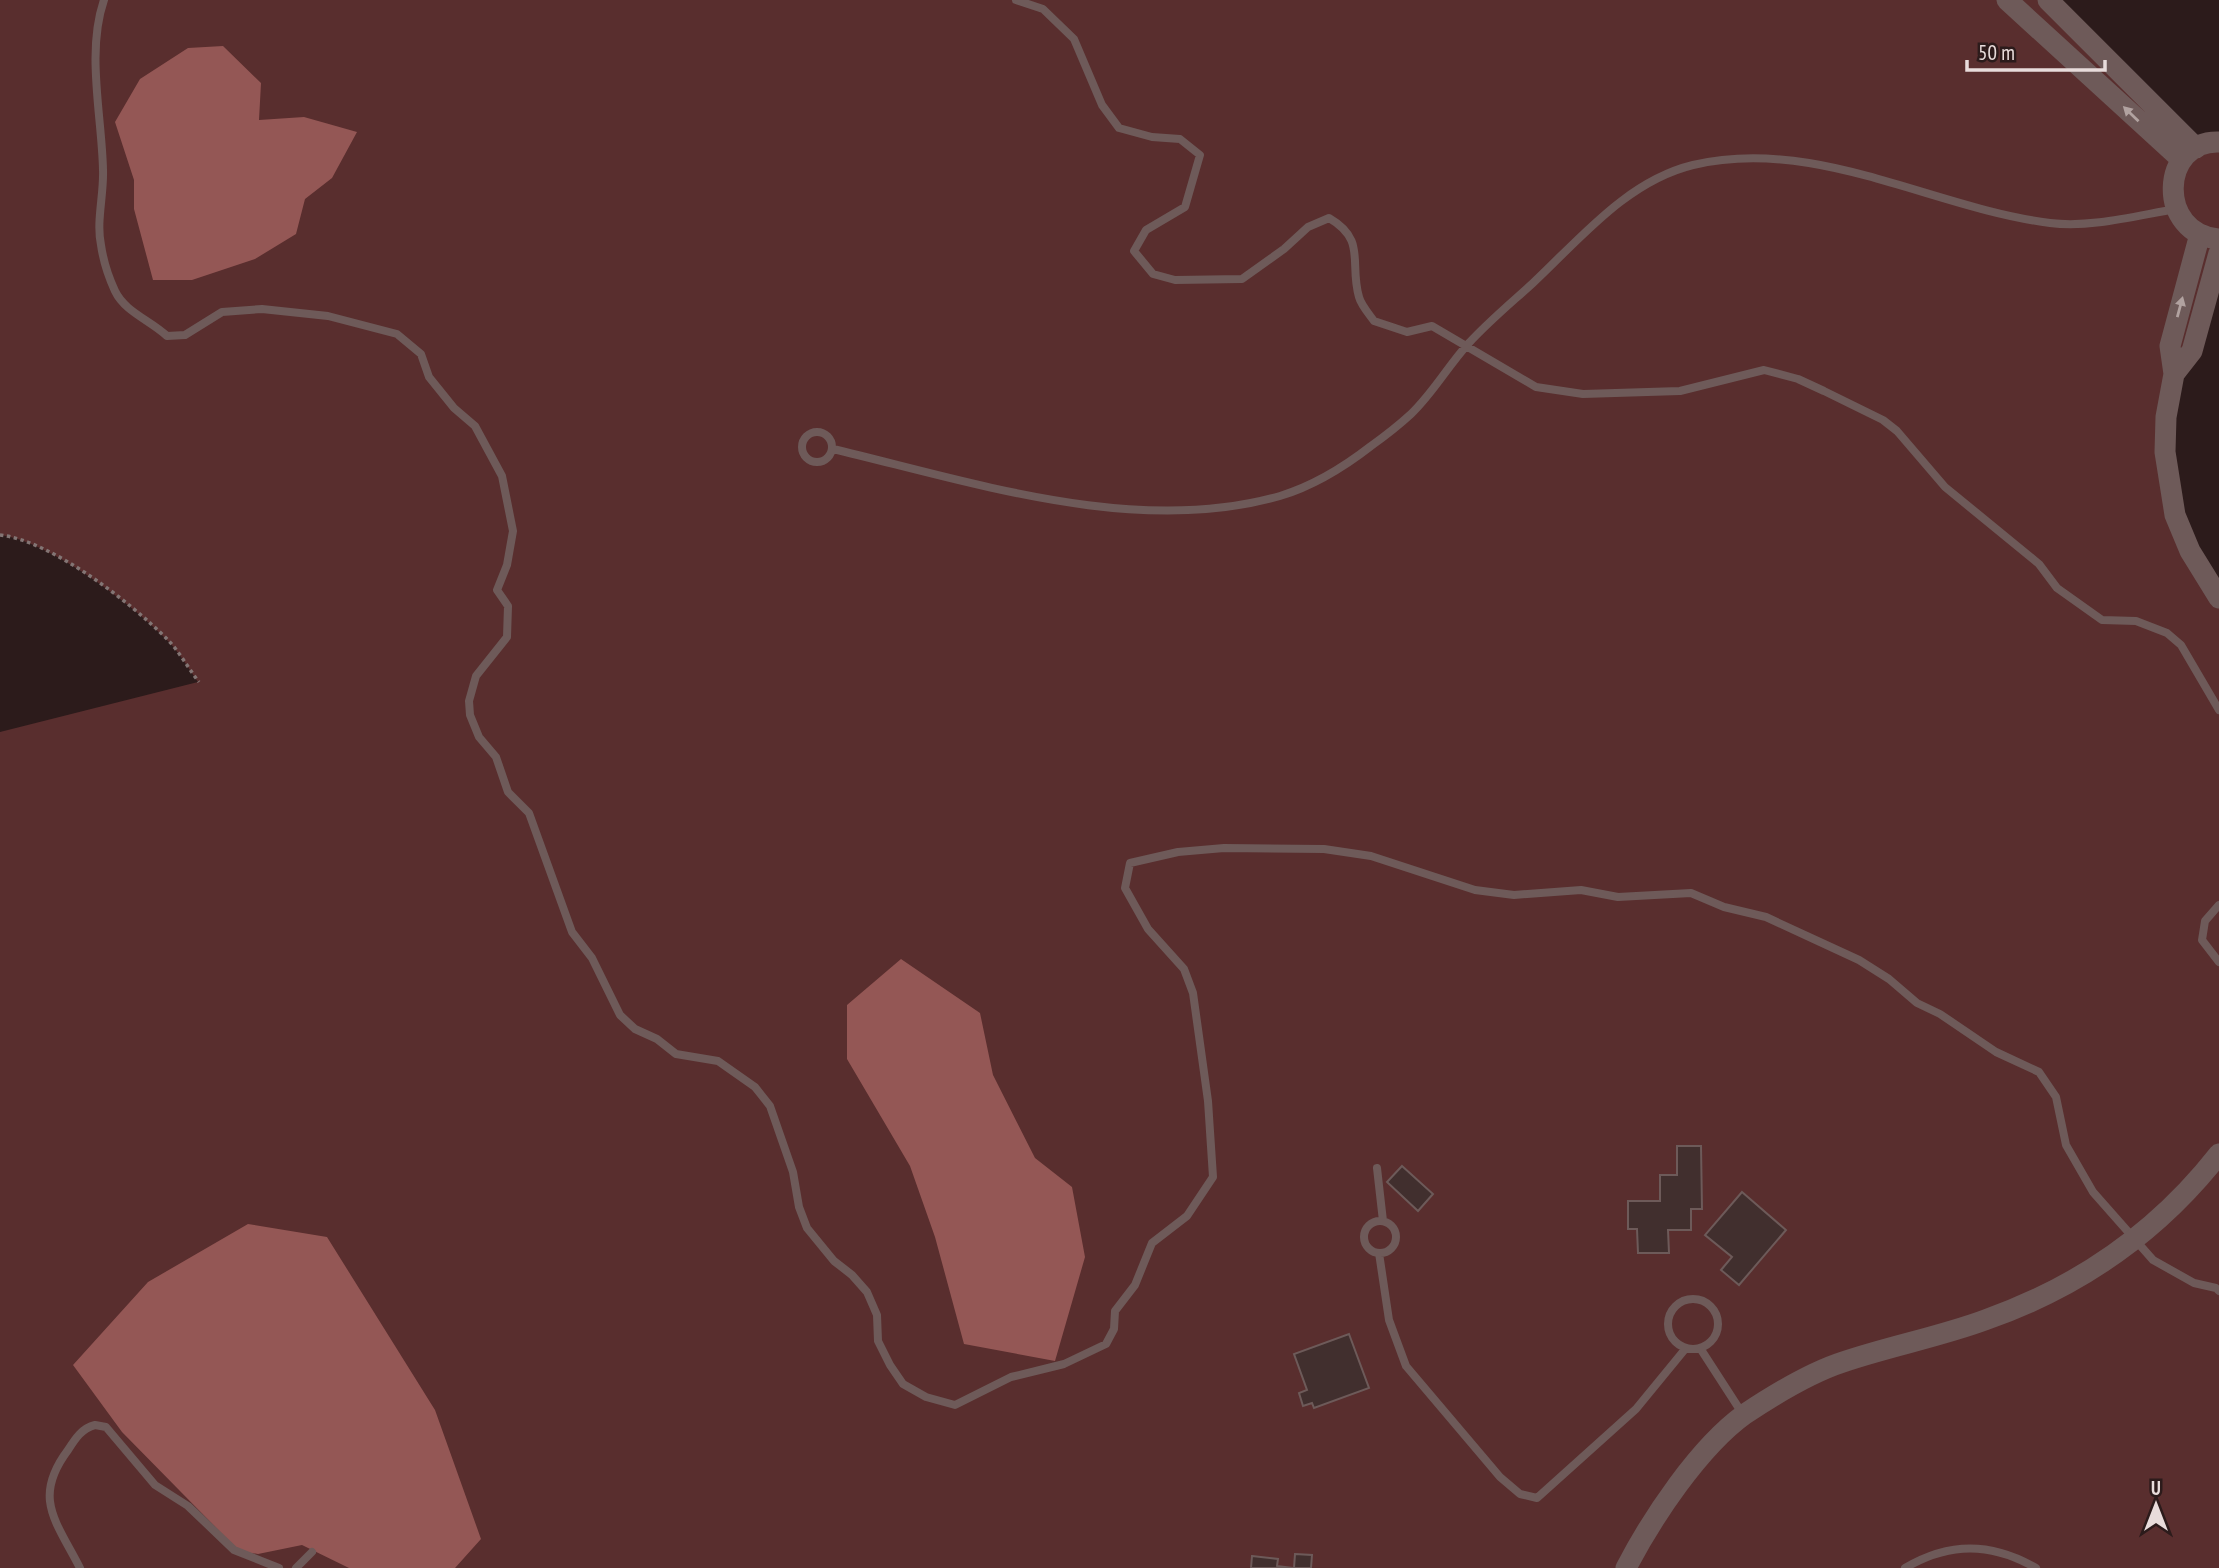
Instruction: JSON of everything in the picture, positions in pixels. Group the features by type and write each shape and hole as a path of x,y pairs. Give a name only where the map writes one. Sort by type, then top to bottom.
{"main road":[{"path":"2007,0 2189,154"},
{"path":"2048,0 2189,154"},
{"path":"2219,142 2189,154 2174,175 2172,193 2176,209 2186,224 2209,237 2170,346 2174,374 2166,417 2168,482 2175,515 2190,551 2219,598"},
{"path":"2174,374 2192,351 2219,253"},
{"path":"1626,1568 1645,1532 1679,1483 1743,1416 1803,1379 1840,1362 1985,1320 2087,1273 2129,1246 2155,1224 2219,1154"}],"lane":[{"path":"104,0 98,29 97,80 97,121 103,172 100,243 116,293 128,309 153,322 167,336 185,335 222,312 262,309 328,316 397,334 421,354 429,377 454,408 475,426 502,476 513,531 507,565 497,590 508,606 507,637 476,676 469,701 470,715 479,737 496,757 508,792 529,813 572,932 593,958 620,1015 635,1029 657,1039 676,1054 718,1061 739,1073 770,1106 793,1172 799,1208 807,1228 827,1254 867,1292 877,1314 878,1342 903,1384 926,1397 955,1405 1011,1377 1064,1364 1106,1344 1114,1329 1115,1311 1135,1285 1152,1243 1187,1216 1207,1188 1213,1177 1208,1101 1193,993 1184,969 1148,929 1125,888 1130,863 1178,852 1224,848 1324,849 1371,856 1453,885 1514,895 1570,890 1618,897 1691,893 1809,935 1889,979 1917,1003 1940,1014 1996,1052 2039,1072 2056,1097 2066,1145 2093,1192 2153,1260 2194,1283 2216,1287 2219,1291"},
{"path":"1016,0 1043,9 1074,39 1102,105 1119,128 1152,137 1180,139 1200,155 1185,207 1146,230 1134,251 1153,274 1175,280 1242,279 1284,249 1308,227 1329,218 1346,228 1355,250 1359,298 1374,321 1407,332 1432,326 1468,344 1536,387 1583,394 1680,391 1764,370 1798,379 1883,420 1897,431 1945,487 2039,564 2057,588 2102,620 2136,621 2166,633 2181,645 2219,710"},
{"path":"832,449 1051,499 1152,510 1216,508 1280,496 1330,474 1413,412 1468,344 1623,198 1690,166 1729,159 1771,160 1865,174 1951,201 2056,224 2089,223 2176,209"},
{"path":"2219,905 2205,921 2202,940 2219,962"},
{"path":"1377,1168 1383,1221"},
{"path":"1383,1221 1391,1225 1396,1234 1395,1243 1389,1251 1379,1253 1370,1249 1364,1240 1365,1230 1373,1223 1383,1221"},
{"path":"1379,1253 1389,1320 1406,1366 1491,1466 1520,1494 1537,1497 1552,1486 1590,1447 1636,1409 1685,1348"},
{"path":"1693,1298 1707,1302 1716,1313 1718,1327 1712,1340 1700,1348 1685,1348 1673,1340 1667,1327 1670,1313 1679,1302 1693,1298"},
{"path":"1700,1348 1743,1416"},
{"path":"80,1568 47,1496 50,1480 61,1459 81,1432 95,1424 106,1427 155,1485 188,1506 234,1550 279,1568"},
{"path":"1905,1568 1926,1556 1952,1548 1975,1546 2003,1553 2035,1568"},
{"path":"296,1568 312,1552"}],"path":[{"path":"0,535 14,537 85,571 167,640 198,682"}],"shaded area":[{"path":"0,0 2048,0 2196,147 2219,142 2219,255 2174,374 2167,482 2219,598 2219,1568 0,1568 0,732 198,682 170,643 114,594 43,549 0,535"},
{"path":"223,46 261,83 259,120 304,117 357,132 332,178 305,199 296,234 255,259 192,280 153,280 134,209 134,180 115,122 140,79 188,48"},
{"path":"901,959 980,1013 993,1075 1035,1158 1072,1187 1085,1257 1055,1361 964,1344 935,1237 910,1166 847,1059 847,1005"},
{"path":"248,1224 327,1237 435,1410 481,1539 455,1568 349,1568 302,1545 258,1554 239,1551 122,1432 73,1365 148,1282"}],"building":[{"path":"1677,1146 1701,1146 1702,1209 1691,1209 1691,1230 1668,1230 1669,1253 1638,1253 1637,1229 1628,1229 1628,1201 1660,1201 1660,1175 1677,1175"},
{"path":"1402,1166 1433,1194 1418,1211 1387,1182"},
{"path":"1742,1192 1786,1230 1739,1285 1721,1270 1732,1257 1705,1235"},
{"path":"1349,1334 1369,1388 1314,1408 1312,1403 1303,1406 1299,1393 1307,1390 1294,1354"},
{"path":"1295,1554 1312,1555 1311,1568 1294,1568"},
{"path":"1252,1556 1278,1559 1277,1566 1293,1568 1251,1568"}]}
